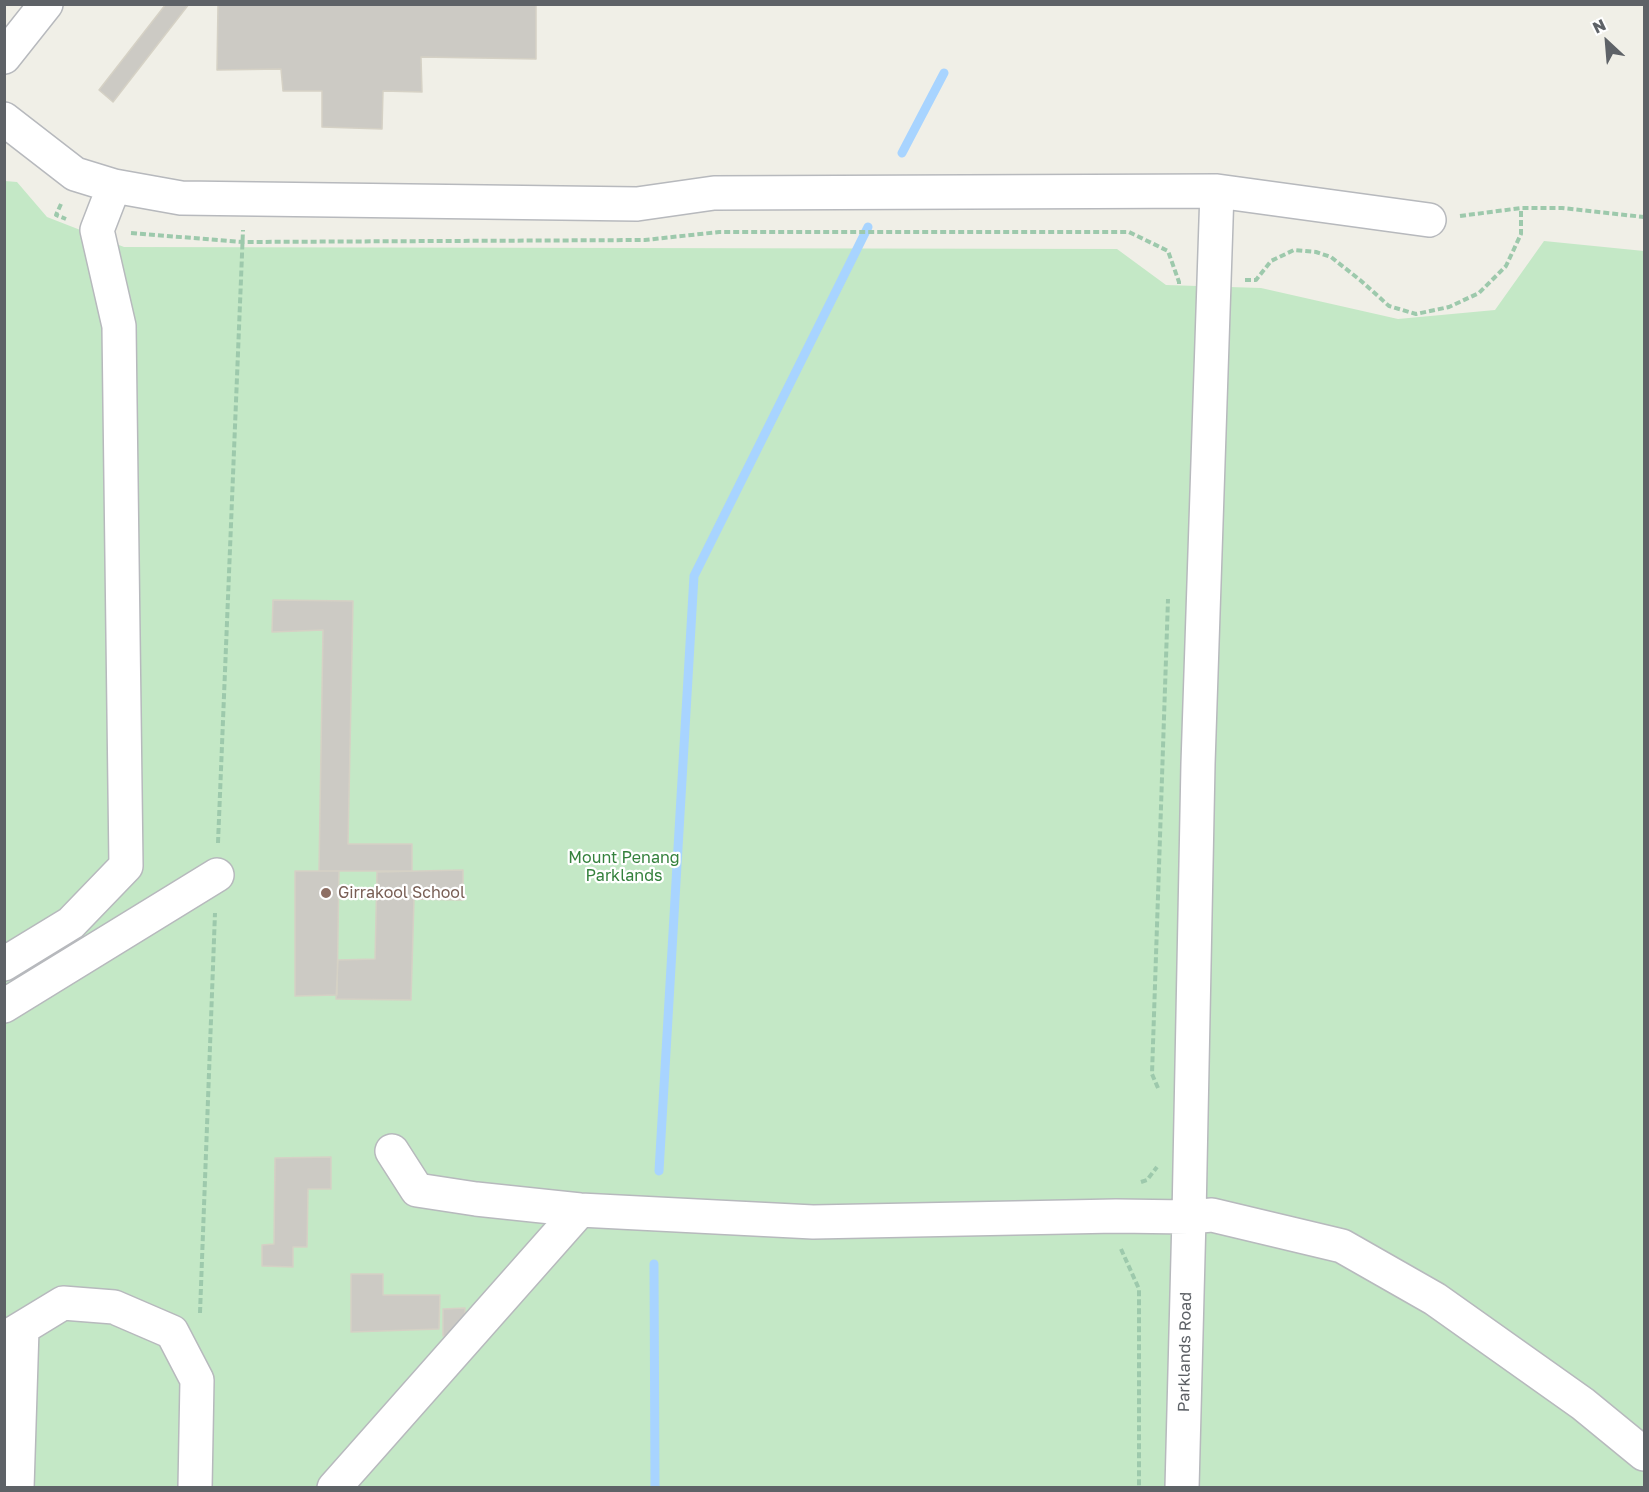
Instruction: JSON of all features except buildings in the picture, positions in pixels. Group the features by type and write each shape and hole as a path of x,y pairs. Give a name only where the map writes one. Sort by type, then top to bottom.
{"street":[{"path":"4,57 45,4"},
{"path":"4,119 75,174 114,186 181,198 637,204 714,193 1217,191 1429,220"},
{"path":"4,964 71,923 126,866 119,326 97,230 114,186"},
{"name":"Parklands Road","path":"1182,1488 1198,753 1217,191"},
{"path":"4,1006 217,875"},
{"path":"392,1151 417,1190 476,1200 580,1210 813,1222 1212,1215 1342,1246 1435,1299 1583,1404 1644,1454"},
{"path":"334,1488 580,1210"},
{"path":"17,1488 13,1334 63,1303 114,1307 172,1332 197,1380 195,1488"}],"path":[{"path":"199,1323 245,199"},
{"path":"1179,282 1256,280 1271,261 1294,250 1317,252 1331,257 1389,306 1416,314 1449,307 1479,294 1506,266 1521,234 1521,208"},
{"path":"1429,220 1521,208 1562,208 1644,217"},
{"path":"242,242 645,240 719,232 1129,232 1168,251 1179,282 1178,294"},
{"path":"1161,1093 1152,1074 1168,589"},
{"path":"1137,1183 1147,1180 1162,1161"},
{"path":"1116,1216 1121,1250 1139,1288 1139,1488"}],"green space":[{"name":"Mount Penang Parklands","path":"5,181 17,182 47,217 124,247 1117,249 1166,285 1261,288 1398,319 1495,310 1544,241 1644,251 1644,1487 5,1488"}],"waterway":[{"path":"902,153 944,73"},
{"path":"659,1171 694,576 868,227"},
{"path":"654,1264 655,1488"}],"place":[{"name":"Girrakool School","path":"326,893"}]}
